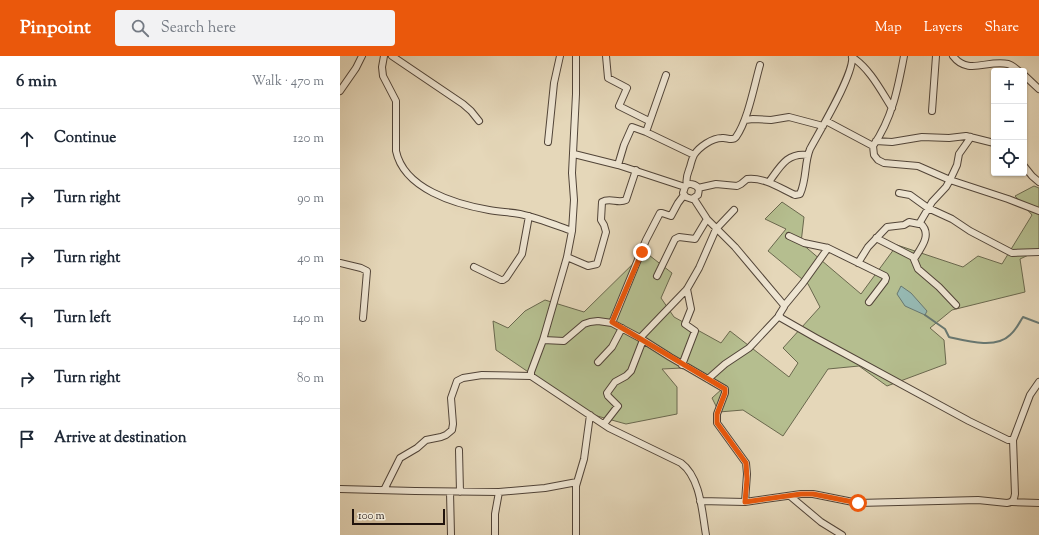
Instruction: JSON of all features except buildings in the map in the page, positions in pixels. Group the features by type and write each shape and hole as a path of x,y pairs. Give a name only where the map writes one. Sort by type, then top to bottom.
{"street":[{"path":"340,91 356,68 362,56"},
{"path":"384,56 382,76 396,101 396,151 400,161 409,174 424,188 458,202 480,208 529,216 572,231"},
{"path":"392,56 462,104 471,111 478,122"},
{"path":"548,142 555,76 560,56"},
{"path":"531,376 531,372 543,340 572,231 574,200 572,173 574,154 576,56"},
{"path":"606,56 608,78 627,88 619,106 650,121"},
{"path":"574,154 636,170 686,186 694,185 698,188 716,184 737,186 745,180 756,178 769,182 795,195 800,194 804,183 808,155 846,78 852,64 852,56"},
{"path":"852,56 870,73 892,108"},
{"path":"904,56 900,82 892,108 885,125 874,144 874,155 878,160 884,163 918,166 950,180 1008,198 1039,211"},
{"path":"932,111 936,56"},
{"path":"953,56 960,63 965,65 1007,64 1014,68"},
{"path":"612,322 646,240 660,213 671,216 684,195 686,178 694,155 704,145 711,141 722,138 732,140 735,138 745,120 760,65"},
{"path":"646,132 666,75"},
{"path":"1027,78 1039,89"},
{"path":"745,120 771,120 789,117 824,123 874,144 922,137 949,138 960,136 971,136 991,143"},
{"path":"618,165 630,128 634,127 694,155"},
{"path":"858,262 876,238 887,227 904,225 909,222 917,225 920,223 928,208 950,180 957,165 959,154 971,136"},
{"path":"769,182 788,158 794,155 808,155"},
{"path":"566,257 588,266 597,264 606,232 601,220 602,202 607,200 621,202 626,200 636,170"},
{"path":"1027,170 1039,182"},
{"path":"694,199 698,195 698,188"},
{"path":"900,192 906,193 928,208 952,219 970,231 1012,252 1039,252"},
{"path":"684,195 688,198 694,199 707,219 752,266 784,306"},
{"path":"604,424 618,406 607,393 615,382 629,374 636,360 642,339 687,289 700,268 716,229 734,210"},
{"path":"474,267 501,280 506,278 522,254 529,216"},
{"path":"657,276 675,239 680,237 695,239 707,219"},
{"path":"914,259 926,239 925,230 920,223"},
{"path":"789,236 804,243 828,248 858,262 886,278 879,290 869,302"},
{"path":"876,238 913,257 918,269 942,290 956,305"},
{"path":"708,379 725,364 753,345 779,316 784,306 803,283 828,248"},
{"path":"340,263 365,269 367,271 363,318"},
{"path":"682,365 695,331 685,324 691,309 687,289"},
{"path":"779,316 816,338 969,421 1008,440 1013,440"},
{"path":"543,340 564,341 584,324 598,321 612,322 642,339 682,365 708,379 725,391 717,414 717,423 746,463 747,479 745,502"},
{"path":"598,362 612,347 622,328"},
{"path":"384,490 400,458 417,448 426,440 441,437 452,430 451,398 457,381 463,378 482,375 531,376 604,424 678,461 687,468 692,476 700,501 706,535"},
{"path":"1012,502 1015,494 1013,440 1030,395 1039,382"},
{"path":"576,535 577,482 584,458 590,415"},
{"path":"459,450 460,492"},
{"path":"340,489 499,492 545,488 577,482"},
{"path":"450,492 451,535"},
{"path":"495,535 495,514 499,492"},
{"path":"700,501 745,502 801,494 813,494 858,503 978,500 1007,503 1039,503"},
{"path":"790,496 821,522 842,535"}],"green space":[{"path":"1034,186 1039,188 1039,250 1020,259 1025,292 952,310 930,328 944,340 946,364 887,386 859,366 828,369 783,436 743,410 719,412 712,398 723,388 701,373 682,368 662,369 677,387 677,414 626,424 590,414 496,350 493,321 508,328 525,311 545,300 584,312 645,252 672,273 661,298 674,317 721,343 730,331 789,377 798,363 783,348 820,307 808,284 768,251 786,229 765,219 782,202 804,217 801,243 861,294 897,245 963,267 978,256 1002,264 1032,215 1015,196"}],"water":[{"path":"901,286 911,293 927,311 925,315 905,306 897,294"}],"waterway":[{"path":"925,315 945,329 949,337 981,343 997,342 1004,339 1014,331 1023,317 1039,323"}],"route":[{"path":"642,252 612,322 670,358 725,389 716,418 720,428 746,463 747,479 745,502 801,494 813,494 858,503"}]}
